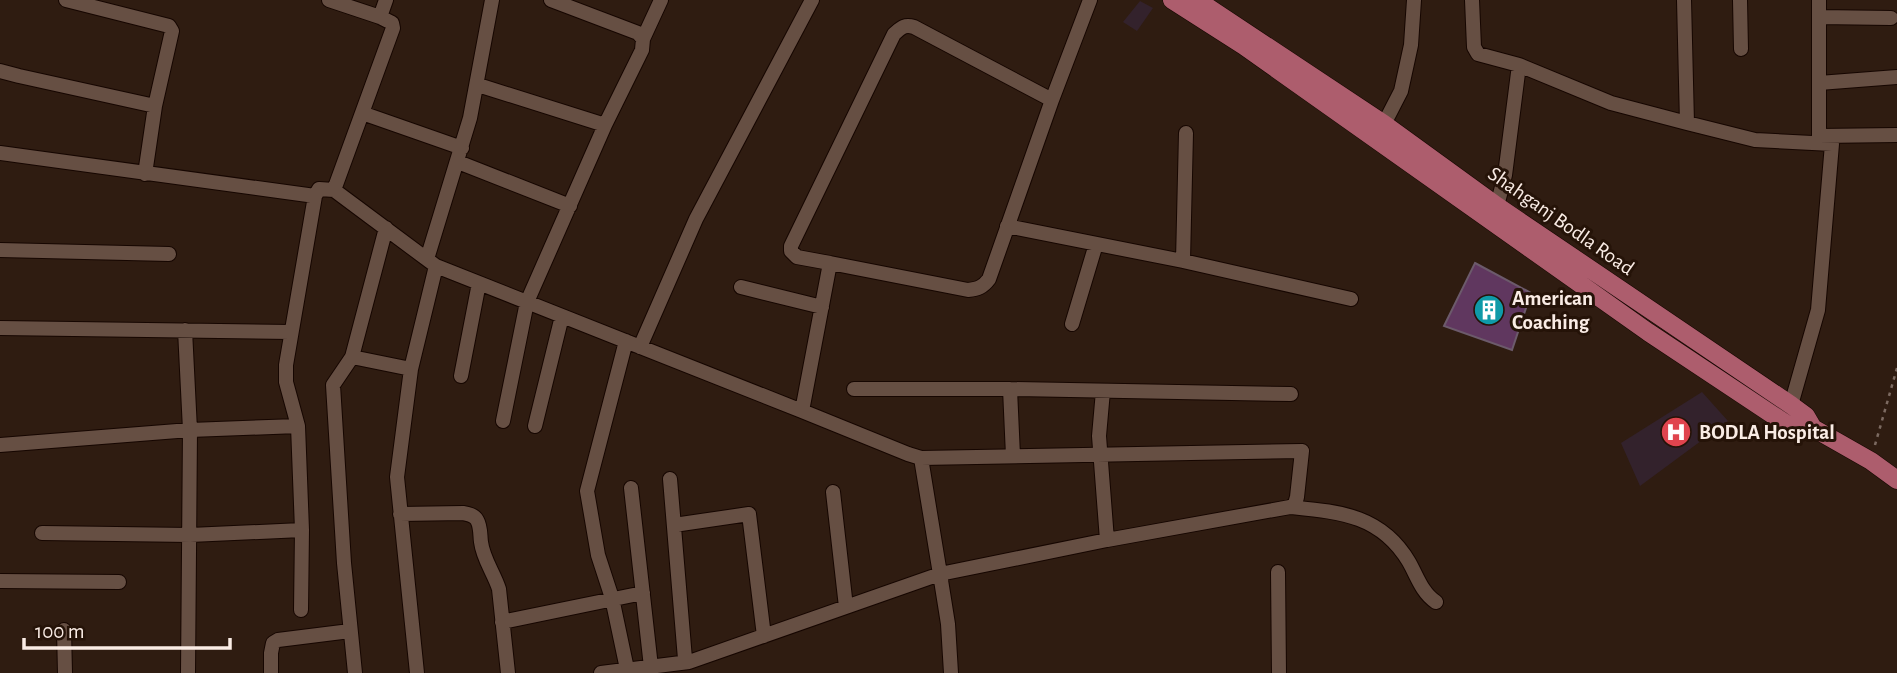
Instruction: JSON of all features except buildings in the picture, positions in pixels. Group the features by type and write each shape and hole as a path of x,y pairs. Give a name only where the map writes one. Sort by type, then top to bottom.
{"main road":[{"path":"1172,0 1244,46 1648,332 1794,429 1813,428"},
{"name":"Shahganj Bodla Road","path":"1197,0 1384,124 1497,206 1807,416 1813,428 1871,461 1897,480"}],"street":[{"path":"66,0 169,26 171,35 155,106 145,174"},
{"path":"330,0 393,23 334,190"},
{"path":"380,17 386,0"},
{"path":"417,673 397,477 411,369 431,262 478,85 492,0"},
{"path":"551,0 638,33 643,39"},
{"path":"503,421 527,302 642,50 643,39 661,0"},
{"path":"627,669 612,598 597,555 587,491 633,344 812,0"},
{"path":"1052,100 914,27 901,27 894,34 791,246 791,251 797,257 968,290 984,285 989,279 1090,0"},
{"path":"1384,124 1401,90 1411,45 1414,0"},
{"path":"1472,0 1476,53 1519,65 1611,103 1755,140 1819,140 1897,135"},
{"path":"1684,0 1687,123"},
{"path":"1740,0 1741,49"},
{"path":"1819,0 1819,140"},
{"path":"1819,17 1891,18"},
{"path":"1497,206 1505,175 1519,65"},
{"path":"0,71 155,106"},
{"path":"1819,83 1897,77"},
{"path":"478,85 606,125"},
{"path":"362,113 569,205"},
{"path":"1183,261 1186,133"},
{"path":"1791,405 1818,310 1832,144 1819,140"},
{"path":"0,153 315,196"},
{"path":"302,610 298,426 285,373 315,196 319,189 334,190 431,262 908,454 921,458 1301,451 1297,498 1295,504 1290,507"},
{"path":"1007,226 1183,261 1351,299"},
{"path":"355,673 344,563 333,385 352,357 386,228"},
{"path":"1072,324 1096,244"},
{"path":"0,250 169,254"},
{"path":"802,411 830,263"},
{"path":"461,376 479,283"},
{"path":"741,287 822,307"},
{"path":"535,426 562,316"},
{"path":"0,328 290,332"},
{"path":"185,330 190,430 188,673"},
{"path":"352,357 411,369"},
{"path":"854,390 1010,389 1291,394"},
{"path":"1010,389 1013,456"},
{"path":"1103,391 1099,428 1107,540"},
{"path":"0,445 190,430 298,426"},
{"path":"921,458 948,624 951,673"},
{"path":"670,479 685,659 689,662"},
{"path":"631,488 651,667"},
{"path":"834,492 846,607"},
{"path":"601,673 689,662 940,574 1290,507 1345,514 1378,529 1398,548 1427,595 1436,602"},
{"path":"400,514 463,513 469,514 479,523 484,555 499,589 508,673"},
{"path":"674,526 748,514 764,636"},
{"path":"42,533 190,535 302,530"},
{"path":"1278,572 1279,673"},
{"path":"0,581 119,582"},
{"path":"502,622 643,593"},
{"path":"64,630 65,673"},
{"path":"271,673 271,653 278,640 350,631"}],"path":[{"path":"1871,461 1897,368"}],"shaded area":[{"path":"1140,1 1153,8 1137,31 1123,22"},
{"name":"BODLA Hospital","path":"1702,392 1728,421 1640,486 1621,443"}],"place":[{"name":"American Coaching","path":"1489,310"},
{"name":"BODLA Hospital","path":"1676,432"}]}
